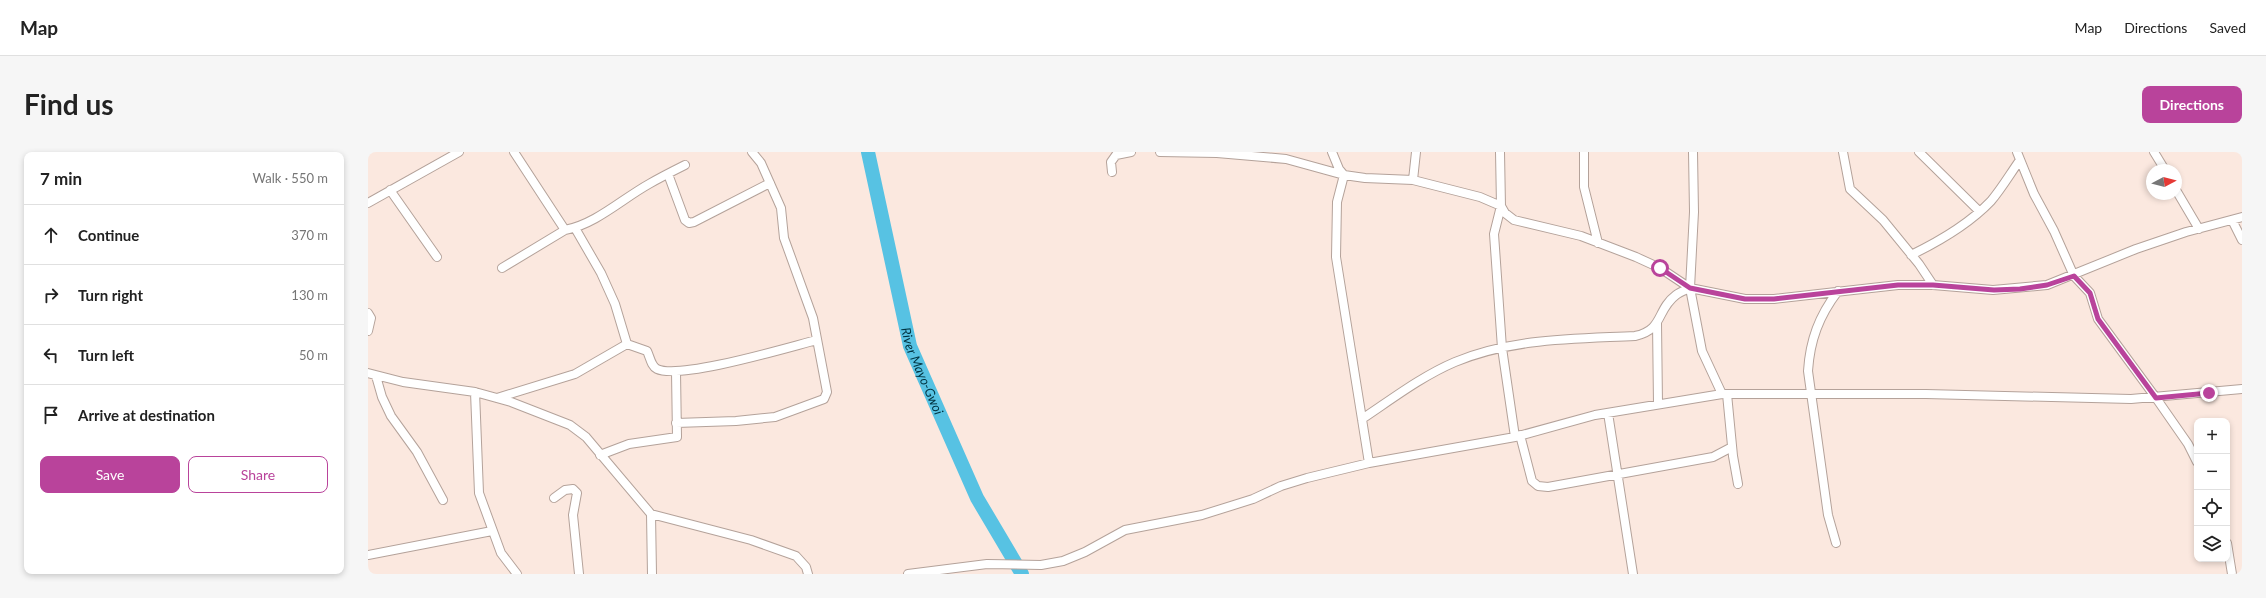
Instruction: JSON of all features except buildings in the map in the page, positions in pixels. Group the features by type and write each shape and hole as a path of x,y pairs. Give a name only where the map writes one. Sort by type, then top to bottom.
{"street":[{"path":"368,203 459,152"},
{"path":"514,152 565,230"},
{"path":"676,423 713,422 775,417 824,400 826,392 817,340 807,299 788,253 784,238 781,208 770,183 752,152"},
{"path":"1112,172 1111,162 1116,155 1131,152"},
{"path":"1160,152 1217,153 1286,159 1344,175 1365,178 1413,180 1480,197 1501,206 1505,213 1514,220 1581,236 1660,268 1690,288 1745,299 1774,299 1877,286 1933,285 1994,290 2020,289 2047,285 2074,276 2136,249 2242,217"},
{"path":"1332,152 1339,169 1344,175"},
{"path":"1413,180 1416,152"},
{"path":"1500,152 1501,206 1494,234 1502,348 1518,436 1532,481 1538,486 1548,487 1713,457 1732,446"},
{"path":"1584,152 1584,187 1598,243"},
{"path":"1693,152 1694,212 1690,288 1702,351 1724,394 1738,484"},
{"path":"1843,152 1850,189 1883,220 1933,285"},
{"path":"1918,152 1979,211"},
{"path":"2154,152 2161,164"},
{"path":"1911,255 1954,231 1990,201 2018,156"},
{"path":"2018,156 2074,276 2090,293 2098,319 2156,398 2188,444 2194,456"},
{"path":"502,268 565,230 575,228 685,165"},
{"path":"668,174 684,220 688,223 694,222 770,183"},
{"path":"1344,175 1337,202 1336,256 1369,463"},
{"path":"390,190 437,257"},
{"path":"2182,200 2199,229"},
{"path":"2232,220 2242,240"},
{"path":"575,228 601,273 615,304 626,344"},
{"path":"1362,419 1436,371 1482,352 1531,342 1635,336 1647,333 1657,322 1666,306 1676,294 1690,288"},
{"path":"1836,543 1828,514 1809,393 1809,350 1815,329 1825,308 1838,291"},
{"path":"368,313 371,318 368,331"},
{"path":"1657,322 1658,404"},
{"path":"496,398 575,374 626,344 647,351 653,366 659,370 676,372 725,364 817,340"},
{"path":"600,455 630,444 677,438 676,372"},
{"path":"368,373 376,376 475,392 496,398 570,425 586,437 652,514 751,540 796,556 806,567 808,574"},
{"path":"376,376 382,397 390,416 417,452 442,500"},
{"path":"908,574 987,564 1041,565 1063,561 1084,552 1125,530 1202,515 1253,499 1282,486 1369,463 1518,436 1608,413 1724,394 1809,393 2124,399 2156,398 2242,389"},
{"path":"475,392 479,493 501,553 517,574"},
{"path":"1608,413 1633,574"},
{"path":"554,498 564,490 573,489 577,493 573,515 579,574"},
{"path":"652,514 652,574"},
{"path":"368,555 492,531"},
{"path":"2230,562 2232,574"}],"waterway":[{"name":"River Mayo-Gwoi","path":"868,152 910,346 977,498 1022,574"}],"route":[{"path":"1660,268 1690,288 1745,299 1774,299 1877,286 1898,285 1933,285 1994,290 2020,289 2047,285 2074,276 2090,293 2098,319 2156,398 2209,393"}]}
